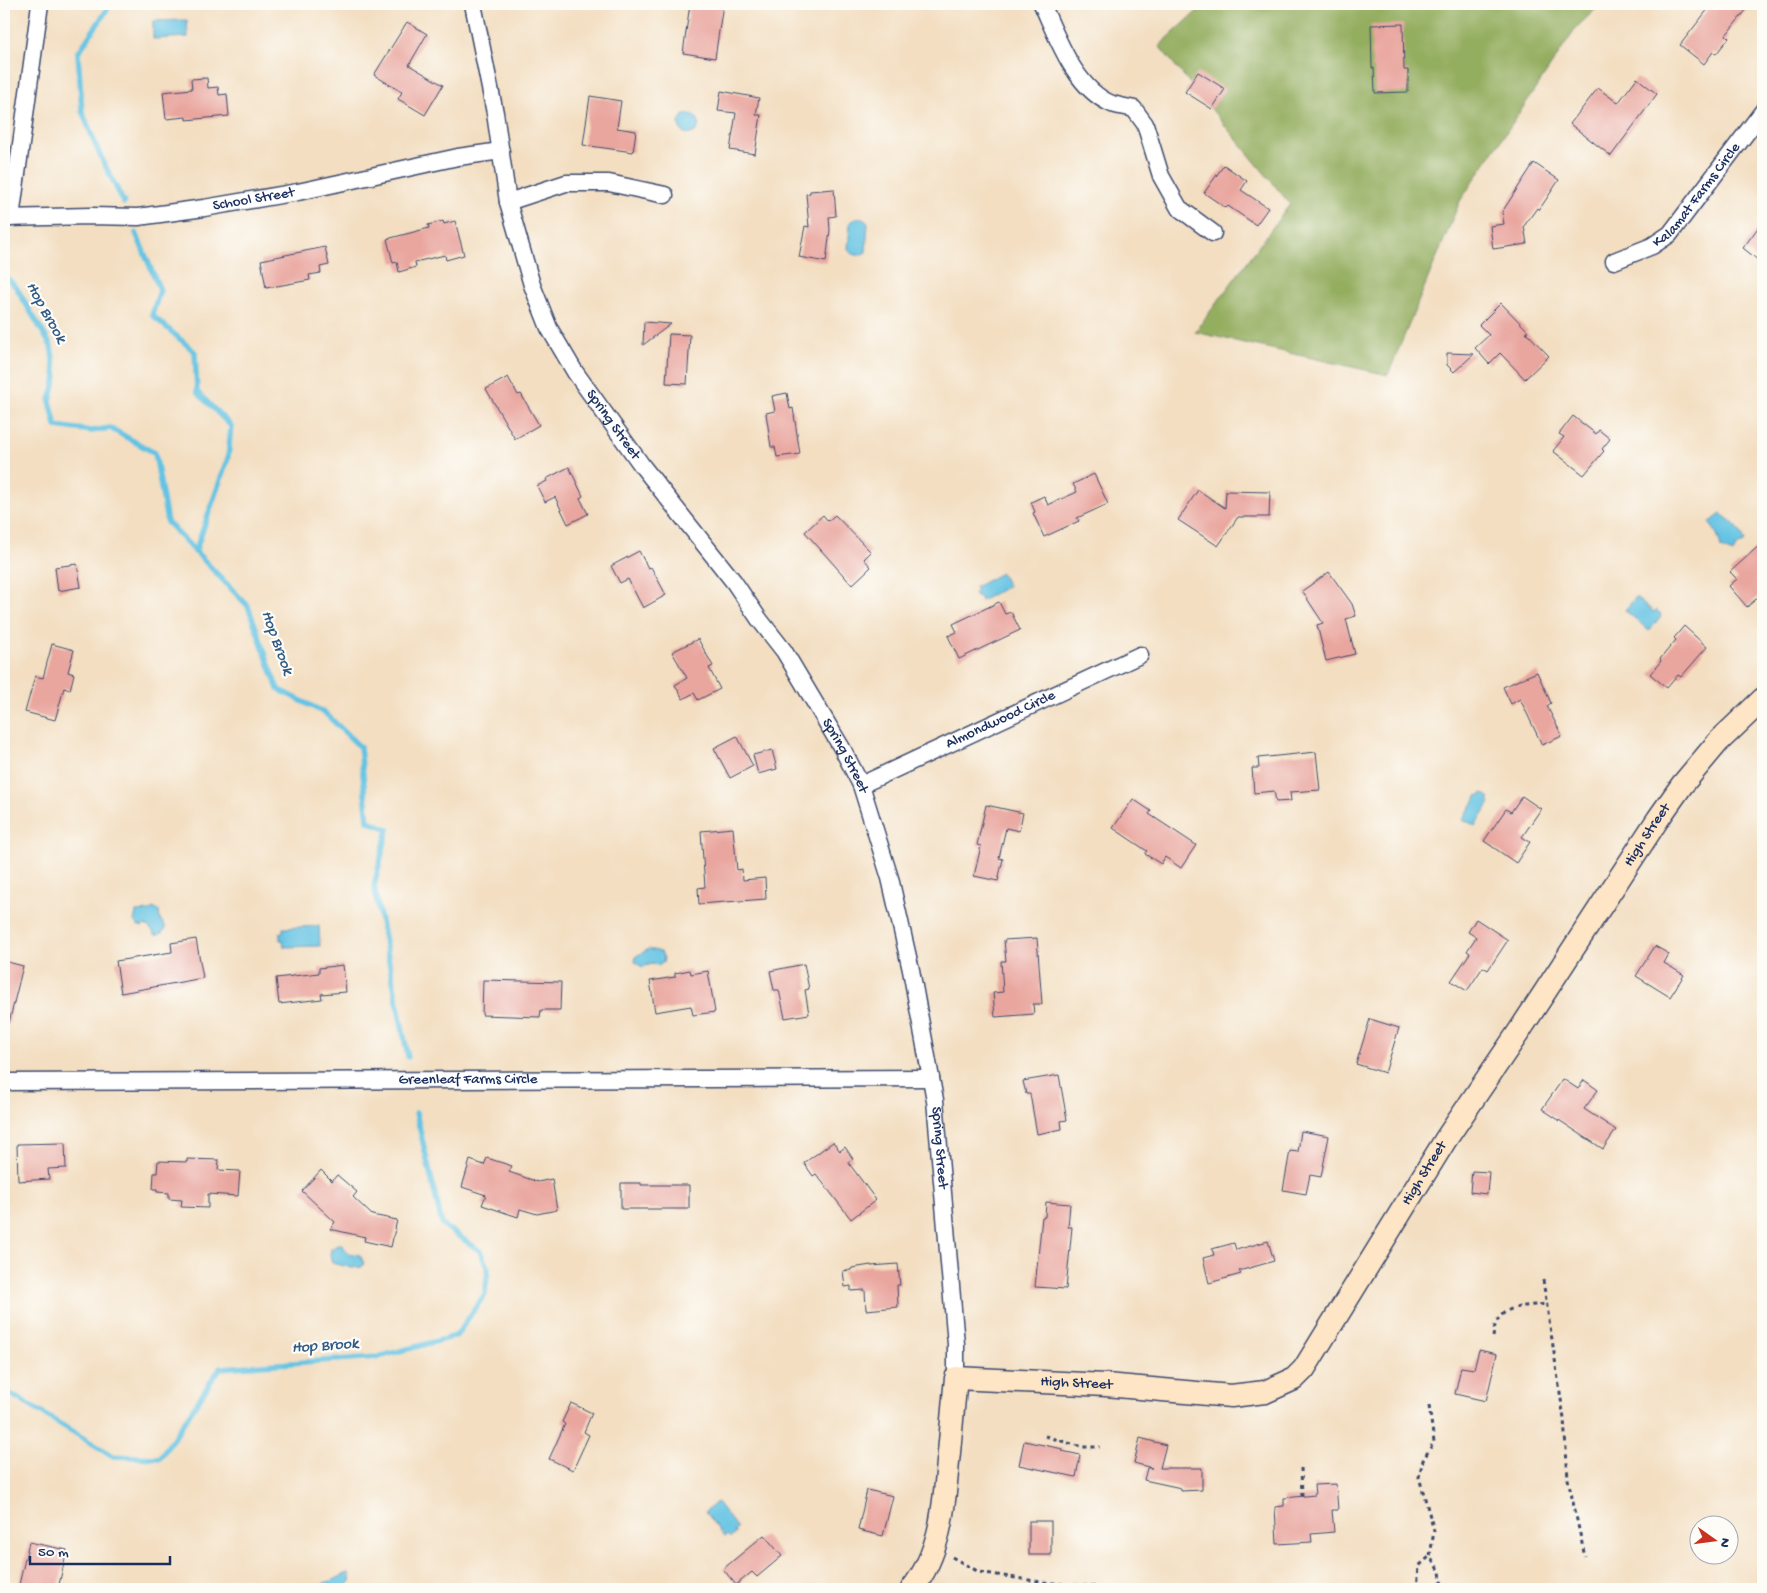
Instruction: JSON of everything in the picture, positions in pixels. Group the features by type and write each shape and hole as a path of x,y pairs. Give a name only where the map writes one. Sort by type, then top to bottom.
{"street":[{"path":"7,218 40,4"},
{"name":"Spring Street","path":"473,4 502,151 508,202 536,294 549,328 575,372 643,468 734,582 784,651 843,750 861,785 890,878 935,1100 956,1344 956,1378 944,1512 927,1566 912,1589"},
{"path":"1042,4 1066,56 1084,84 1098,96 1112,104 1134,109 1145,124 1161,176 1179,208 1213,233"},
{"name":"Kalamat Farms Circle","path":"1614,261 1652,246 1670,234 1763,111"},
{"name":"School Street","path":"7,218 138,217 298,192 458,157 502,151"},
{"path":"508,202 566,183 609,183 665,195"},
{"name":"Almondwood Circle","path":"861,785 1140,655"},
{"name":"High Street","path":"956,1378 1106,1385 1230,1396 1265,1392 1294,1379 1305,1367 1446,1139 1518,1033 1658,818 1682,785 1718,742 1763,699"},
{"name":"Greenleaf Farms Circle","path":"4,1082 931,1078"}],"path":[{"path":"1543,1280 1564,1419 1568,1479 1585,1557"},
{"path":"1493,1337 1497,1321 1507,1310 1547,1304"},
{"path":"1417,1589 1419,1566 1430,1556 1434,1530 1419,1477 1423,1460 1434,1442 1429,1406"},
{"path":"1046,1436 1082,1447 1100,1447"},
{"path":"1301,1468 1302,1496"},
{"path":"934,1547 979,1572 1101,1589"},
{"path":"1430,1556 1440,1571 1442,1589"},
{"path":"1040,1589 1042,1582"}],"green space":[{"path":"1205,4 1601,4 1577,27 1460,201 1388,375 1195,332 1290,204 1159,46"}],"water":[{"path":"187,20 188,37 153,39 153,21"},
{"path":"685,114 693,114 699,120 699,128 693,134 685,134 679,128 679,120"},
{"path":"857,218 862,218 868,223 866,252 861,255 855,255 848,250 850,222"},
{"path":"1721,514 1736,526 1745,542 1736,547 1733,553 1721,548 1717,534 1709,523"},
{"path":"1001,573 1008,586 981,601 979,596 976,597 974,593 977,591 975,587"},
{"path":"1636,597 1654,612 1656,610 1661,614 1661,617 1649,631 1625,610"},
{"path":"1483,793 1490,798 1488,801 1490,803 1475,826 1463,819 1478,795 1481,796"},
{"path":"153,908 159,911 160,919 165,926 165,930 159,935 155,935 145,925 142,927 137,925 134,921 136,912 150,911"},
{"path":"319,926 320,946 284,947 283,940 280,940 280,933 283,933 283,928"},
{"path":"649,949 661,952 664,958 663,963 642,967 635,962 636,956"},
{"path":"340,1244 348,1253 360,1255 364,1263 362,1267 352,1268 332,1263 331,1249"},
{"path":"717,1502 737,1528 734,1531 736,1533 730,1538 727,1535 724,1537 705,1512"},
{"path":"349,1573 351,1581 347,1587 322,1589 324,1583"}],"building":[{"path":"690,4 723,4 715,58 683,53"},
{"path":"1712,4 1751,4 1726,35 1729,38 1716,54 1713,52 1704,64 1680,45"},
{"path":"407,22 427,34 409,65 443,85 425,115 398,99 402,92 374,75"},
{"path":"1403,24 1404,70 1408,70 1408,92 1375,93 1374,68 1372,68 1371,25"},
{"path":"1198,72 1225,89 1212,109 1185,92"},
{"path":"207,78 208,88 218,87 219,95 227,94 229,116 186,120 186,117 166,119 163,92 192,89 191,79"},
{"path":"1637,78 1657,94 1611,156 1570,124 1598,88 1618,103"},
{"path":"721,91 759,98 756,115 761,115 755,154 730,150 736,113 718,111"},
{"path":"590,96 621,101 617,128 636,131 633,152 583,145"},
{"path":"1534,163 1559,180 1539,210 1537,208 1524,226 1527,244 1493,249 1490,226 1504,224 1502,212"},
{"path":"1224,165 1247,181 1241,190 1268,208 1256,225 1228,206 1226,208 1204,193"},
{"path":"834,189 836,216 829,217 830,230 826,262 799,257 805,226 809,227 806,194 810,193 810,191"},
{"path":"443,221 444,224 455,221 464,255 446,260 445,255 415,262 416,267 399,272 397,262 393,263 387,239 429,228 428,225"},
{"path":"1763,221 1763,264 1743,248"},
{"path":"325,247 329,265 320,267 321,273 309,275 310,280 266,288 261,260"},
{"path":"1501,303 1549,356 1525,379 1500,353 1489,364 1475,348 1489,335 1479,325"},
{"path":"644,322 671,324 643,345"},
{"path":"669,334 690,335 687,384 666,383"},
{"path":"1447,353 1474,354 1454,372 1447,365"},
{"path":"508,377 518,395 521,394 539,425 515,439 486,389"},
{"path":"787,393 790,409 793,408 800,454 777,457 775,447 771,447 766,413 775,411 772,396"},
{"path":"1573,416 1596,434 1599,430 1610,439 1602,449 1604,451 1584,475 1553,451 1564,437 1559,434"},
{"path":"569,467 583,496 580,498 588,514 568,524 555,497 545,502 537,486"},
{"path":"1094,474 1108,504 1077,518 1079,521 1044,537 1033,513 1035,512 1031,502 1044,496 1048,505 1077,492 1073,484"},
{"path":"1198,490 1225,508 1226,491 1270,492 1269,517 1238,517 1218,546 1178,520"},
{"path":"823,515 828,521 835,515 871,552 864,559 871,567 852,585 805,532"},
{"path":"1763,542 1763,593 1747,607 1729,586 1737,579 1730,572"},
{"path":"639,551 648,568 651,567 666,595 643,608 628,579 620,583 611,566"},
{"path":"77,564 81,587 58,591 55,567"},
{"path":"1329,572 1352,604 1356,616 1346,619 1355,654 1326,661 1317,625 1323,623 1302,591"},
{"path":"999,602 1005,614 1011,612 1020,630 959,659 948,636 957,632 953,624"},
{"path":"1684,626 1707,647 1681,677 1678,675 1667,688 1650,674 1676,640 1674,638"},
{"path":"698,639 713,666 709,668 720,689 698,700 694,693 683,699 675,685 687,678 672,652"},
{"path":"52,644 74,650 68,672 74,674 70,690 64,688 55,720 25,712 35,676 43,678"},
{"path":"1537,672 1551,703 1547,706 1562,736 1542,745 1520,699 1511,704 1503,687"},
{"path":"737,736 753,766 730,778 714,748"},
{"path":"772,750 777,769 758,774 753,755"},
{"path":"1316,752 1320,790 1290,792 1291,801 1276,802 1274,791 1254,793 1252,768 1259,768 1258,758"},
{"path":"1522,796 1541,809 1522,837 1530,842 1516,863 1484,841 1506,809 1511,812"},
{"path":"1133,799 1151,811 1149,814 1196,845 1181,868 1165,857 1161,864 1145,854 1147,851 1113,828"},
{"path":"986,805 1023,813 1019,831 1006,828 999,858 1003,859 998,881 974,876 981,846 977,845"},
{"path":"733,828 737,870 742,869 743,880 765,878 766,899 699,904 698,888 705,887 701,831"},
{"path":"1476,919 1508,940 1488,970 1483,967 1467,991 1451,981 1470,953 1467,951 1476,937 1468,932"},
{"path":"1037,938 1042,1004 1033,1004 1034,1014 995,1017 993,993 1003,992 1001,961 1006,961 1004,940"},
{"path":"196,939 203,978 121,993 116,961 172,952 171,943"},
{"path":"1655,946 1669,954 1664,963 1684,975 1670,997 1636,976"},
{"path":"4,961 23,966 9,1023 4,1023"},
{"path":"804,964 809,989 805,990 809,1014 785,1018 779,990 774,990 770,971"},
{"path":"343,965 346,992 321,994 322,999 279,1004 276,978 319,973 319,968"},
{"path":"690,970 691,974 708,971 715,1012 693,1015 691,1006 655,1012 650,981 675,977 675,973"},
{"path":"483,980 561,982 560,1010 541,1010 540,1017 482,1015"},
{"path":"1370,1019 1399,1028 1385,1073 1356,1064"},
{"path":"1059,1075 1067,1120 1061,1121 1062,1129 1037,1134 1030,1094 1026,1094 1023,1081"},
{"path":"1563,1079 1578,1089 1584,1080 1598,1090 1584,1109 1616,1130 1603,1149 1542,1109"},
{"path":"1301,1131 1329,1136 1321,1177 1310,1175 1306,1194 1283,1190 1290,1151 1298,1152"},
{"path":"833,1142 840,1151 845,1147 853,1159 848,1162 876,1200 851,1219 816,1174 813,1176 804,1163"},
{"path":"65,1143 66,1168 48,1169 49,1179 18,1181 17,1144"},
{"path":"487,1158 512,1166 509,1172 538,1182 552,1179 557,1210 537,1214 520,1209 518,1217 482,1205 486,1195 462,1187 470,1160 484,1165"},
{"path":"187,1159 219,1160 218,1170 240,1171 238,1196 208,1194 208,1208 181,1207 182,1200 169,1199 169,1193 157,1192 157,1189 153,1189 154,1173 157,1173 158,1161 187,1162"},
{"path":"321,1170 332,1181 337,1175 357,1192 353,1197 372,1215 397,1220 391,1247 364,1241 365,1237 330,1229 335,1222 302,1191"},
{"path":"1472,1171 1489,1172 1487,1194 1470,1192"},
{"path":"621,1183 689,1185 689,1209 621,1209"},
{"path":"1046,1202 1070,1204 1068,1227 1072,1227 1066,1289 1035,1287 1042,1217 1045,1217"},
{"path":"1268,1241 1274,1261 1239,1271 1241,1274 1209,1283 1203,1258 1214,1255 1212,1249 1234,1243 1236,1250"},
{"path":"898,1264 900,1285 897,1285 898,1307 866,1310 865,1290 851,1291 851,1286 845,1287 843,1271 871,1265"},
{"path":"1479,1350 1497,1354 1486,1401 1455,1394 1461,1367 1474,1369"},
{"path":"571,1403 592,1413 584,1432 589,1435 573,1470 549,1459 565,1424 562,1422"},
{"path":"1140,1438 1166,1445 1160,1468 1202,1468 1202,1490 1181,1491 1181,1488 1144,1480 1147,1468 1152,1468 1134,1463"},
{"path":"1024,1441 1063,1449 1062,1451 1080,1455 1076,1477 1019,1465"},
{"path":"1336,1484 1338,1510 1332,1510 1334,1532 1311,1534 1312,1542 1277,1544 1275,1507 1284,1506 1284,1498 1315,1495 1314,1485"},
{"path":"867,1490 893,1496 883,1536 858,1530"},
{"path":"1029,1521 1051,1521 1051,1555 1029,1555"},
{"path":"764,1535 782,1556 757,1577 752,1572 736,1585 723,1569"},
{"path":"29,1542 67,1550 58,1589 18,1589"}],"waterway":[{"path":"111,4 78,53 82,111 99,153 124,203"},
{"path":"136,233 160,290 152,315 195,352 197,392 231,426 228,458 195,552"},
{"name":"Hop Brook","path":"4,275 16,287 51,346 56,378 50,401 56,426 92,431 110,428 155,453 167,522 248,606 278,689 325,713 360,747 368,821 388,829 374,886 408,1057"},
{"name":"Hop Brook","path":"4,1390 113,1456 160,1458 220,1368 378,1357 456,1336 485,1294 488,1269 480,1251 442,1224 416,1113"}]}
